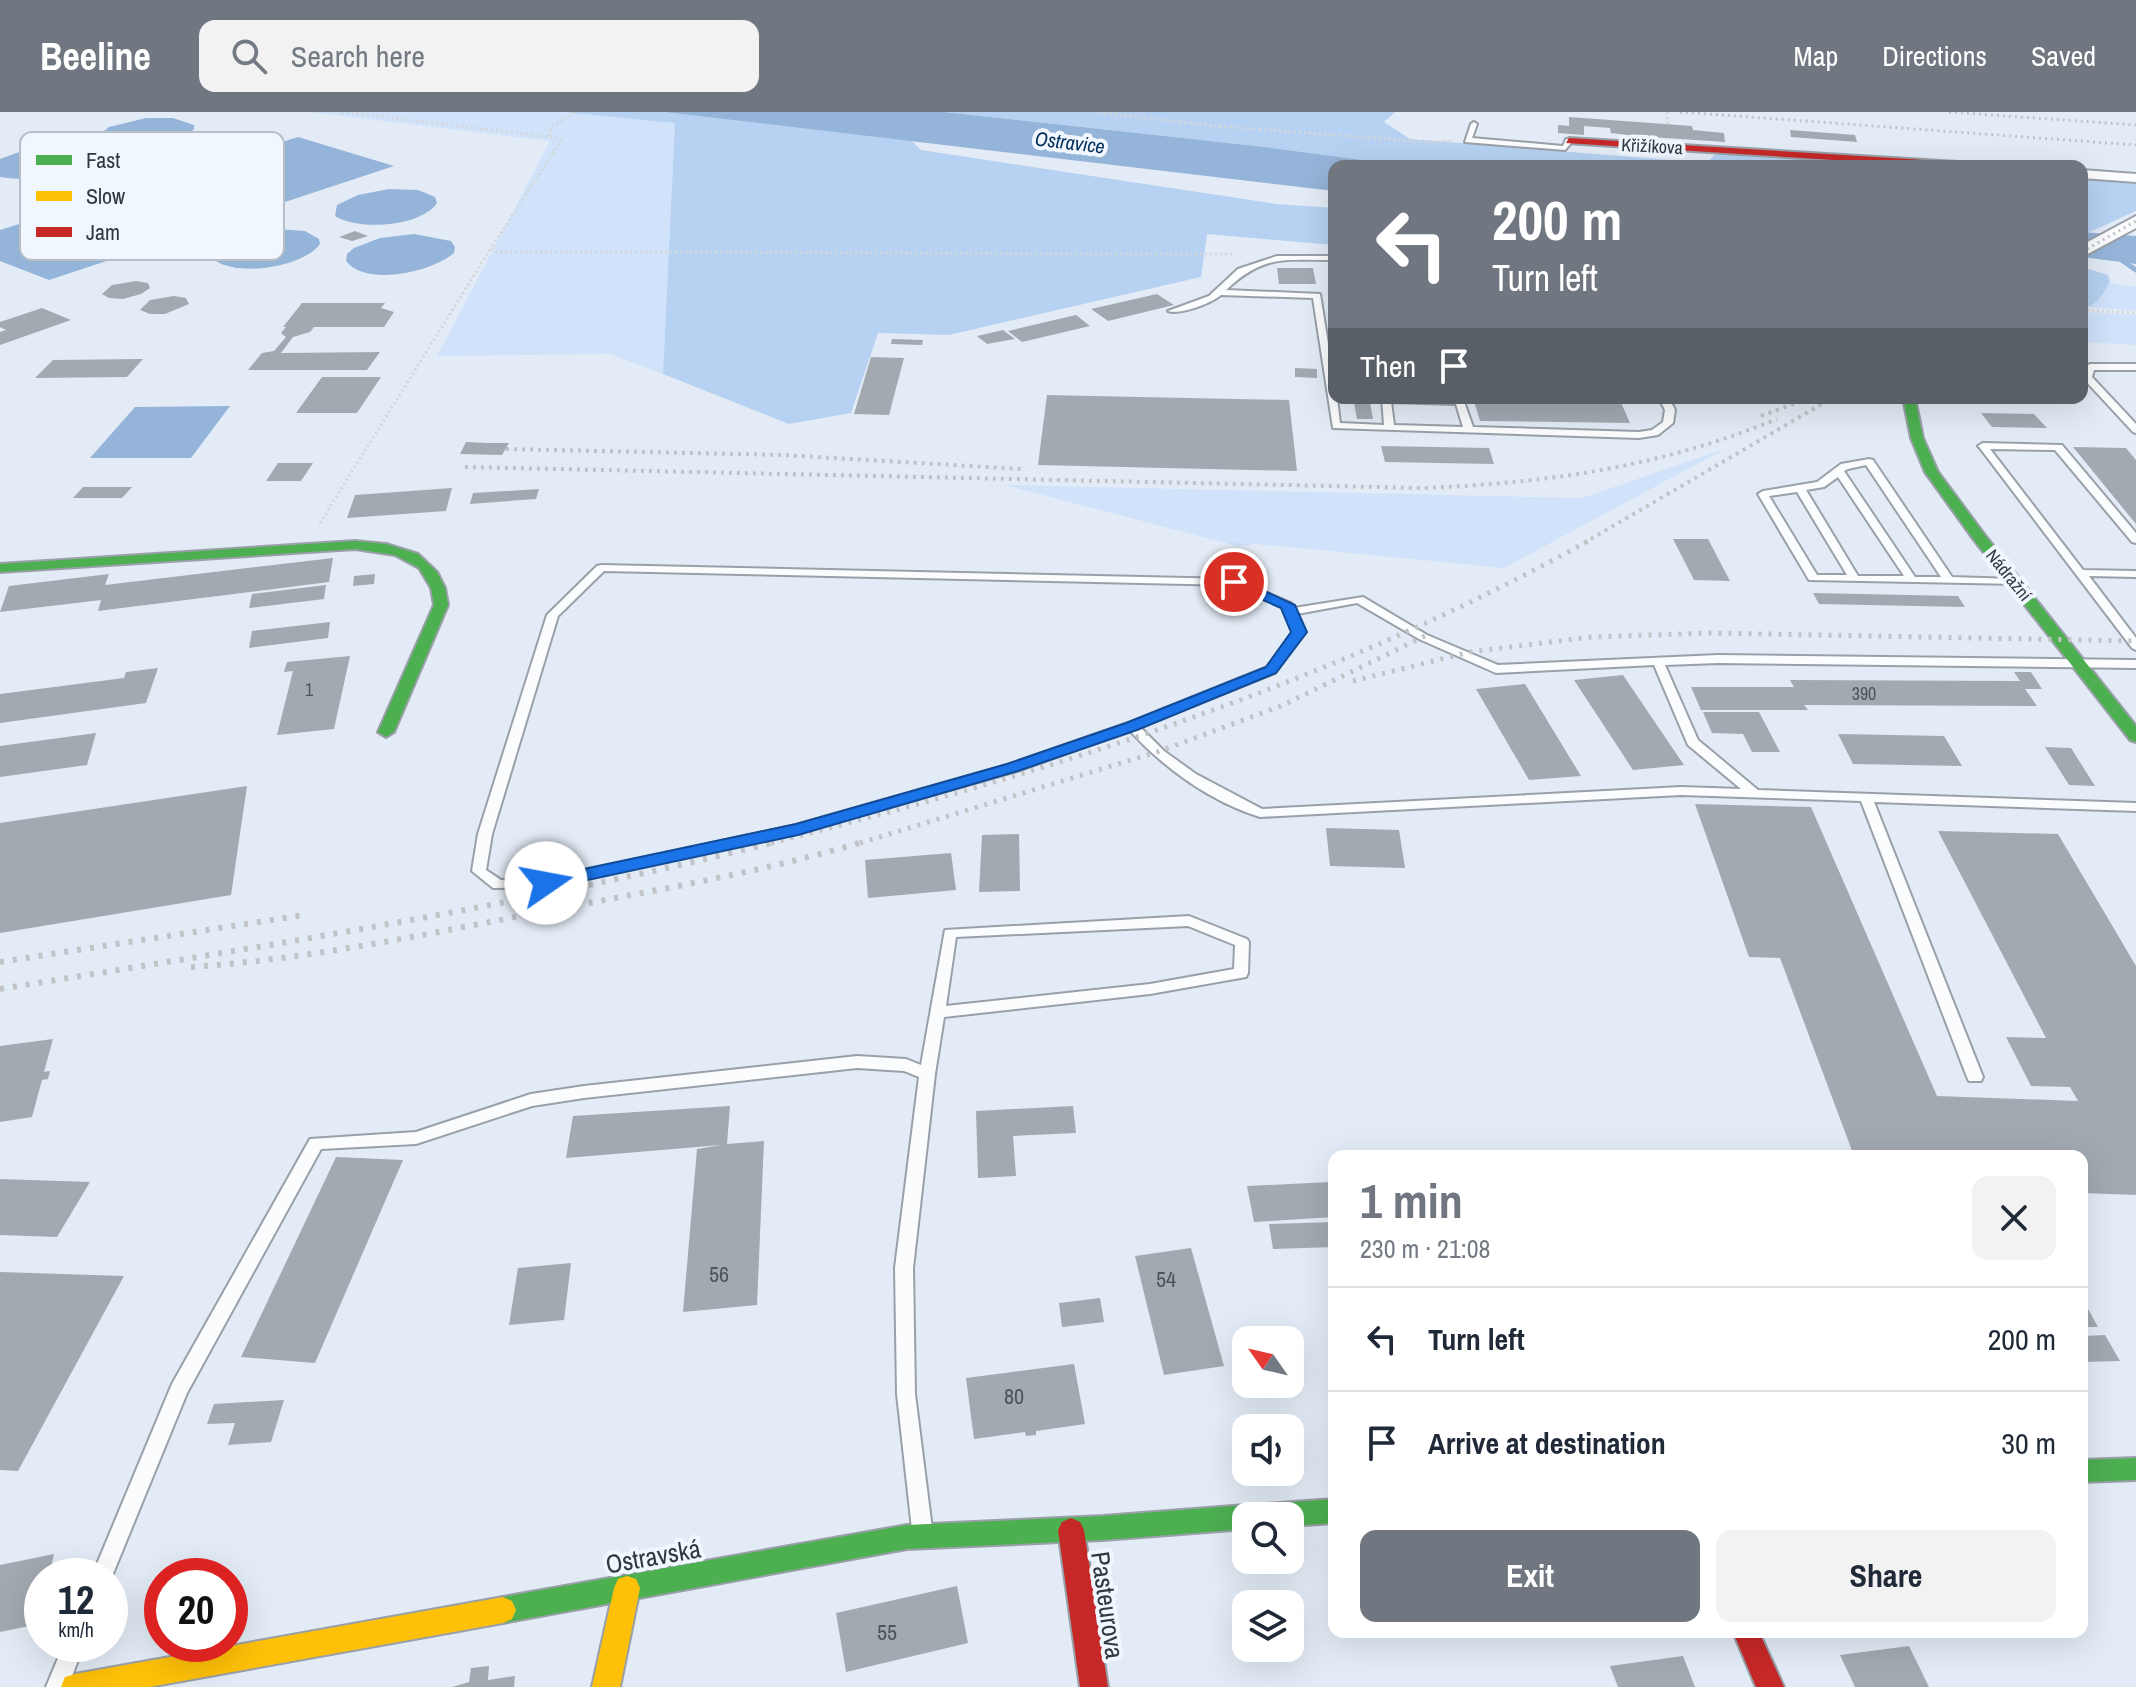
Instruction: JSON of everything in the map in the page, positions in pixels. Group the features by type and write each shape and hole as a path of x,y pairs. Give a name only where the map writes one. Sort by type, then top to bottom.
{"street":[{"name":"Křižíkova","path":"1569,141 1877,160"},
{"path":"2088,174 2136,178"},
{"path":"2088,248 2135,221"},
{"name":"Nádražní","path":"1910,404 1917,438 1932,472 2136,737"},
{"path":"0,568 355,545 389,548 421,561 432,570 438,581 442,593 439,614 386,732"},
{"path":"2088,1471 2136,1469"},
{"path":"1304,1513 1328,1511"},
{"name":"Ostravská","path":"77,1686 923,1537 1232,1518"},
{"name":"Pasteurova","path":"1071,1530 1094,1687"},
{"path":"606,1687 627,1588"},
{"path":"1749,1638 1770,1687"}],"lane":[{"path":"1474,124 1468,140 1565,148 1569,141"},
{"path":"1172,311 1212,298 1241,271 1277,258 1328,258"},
{"path":"1219,292 1321,296 1328,357"},
{"path":"2088,374 2090,367 2136,367"},
{"path":"2088,378 2136,430"},
{"path":"1333,404 1336,426 1639,435 1655,433 1668,423 1670,410 1667,404"},
{"path":"1387,404 1389,428"},
{"path":"1461,404 1469,430"},
{"path":"2136,540 2058,447 1983,446 2136,646"},
{"path":"1949,581 1869,462 1845,466 1820,485 1763,494 1813,578 1949,581 2015,582"},
{"path":"1839,471 1912,580"},
{"path":"1800,488 1855,579"},
{"path":"601,568 1234,582 1287,605 1299,632 1271,670 1132,726 1012,768 798,829 546,883 498,885 479,871 485,834 553,615 601,568"},
{"path":"2080,573 2136,574"},
{"path":"1290,612 1359,599 1423,637 1496,669 1718,659 2136,664"},
{"path":"1658,662 1692,742 1755,794"},
{"path":"1132,726 1157,752 1217,795 1260,813 1681,791 2136,807"},
{"path":"1866,798 1975,1077"},
{"path":"923,1537 906,1394 904,1268 927,1074 937,1012 950,933 1189,921 1242,942 1241,973 1150,989 937,1012"},
{"path":"109,1558 179,1390 316,1143 416,1138 531,1100 584,1092 857,1062 906,1065 927,1074"},
{"path":"75,1662 77,1686"}],"path":[{"path":"305,548 561,141 549,136 342,112"},
{"path":"549,136 552,126 576,112"},
{"path":"1095,112 1216,126 1427,142 1468,140"},
{"path":"1667,112 1668,125"},
{"path":"491,248 506,253 1209,252 1277,258"},
{"path":"2088,310 2136,313"}],"shaded area":[{"path":"309,112 564,112 675,122 663,374 610,354 437,356 550,141"},
{"path":"564,112 664,112 912,141 921,150 1277,204 1328,208 1328,244 1207,234 1201,277 949,335 878,333 851,413 789,424 663,374 675,123"},
{"path":"944,112 1395,112 1384,122 1410,139 1670,160 1363,160"},
{"path":"1717,152 1830,160 1710,160"},
{"path":"2088,179 2136,184 2136,211 2090,232"},
{"path":"2088,269 2108,275 2110,281 2088,307"},
{"path":"2109,283 2136,287 2136,311 2088,307 2101,298"},
{"path":"2088,312 2136,315 2136,345 2088,342"},
{"path":"1725,449 1504,568 1257,544 1237,546 1005,485 1582,498"}],"water":[{"name":"Ostravice","path":"664,112 944,112 1363,160 1328,160 1328,190"},
{"path":"146,118 173,118 194,125 194,129 190,132 103,132 109,127"},
{"path":"298,137 394,166 284,202 284,141"},
{"path":"20,152 20,179 0,177 0,159"},
{"path":"389,189 418,190 435,197 437,203 417,217 388,224 358,224 335,216 337,205 358,195"},
{"path":"20,224 20,260 110,260 49,280 0,261 0,230"},
{"path":"284,229 305,231 319,239 320,244 311,252 284,264 251,269 215,260 284,260"},
{"path":"2088,232 2136,236 2136,264 2088,258"},
{"path":"414,234 451,241 455,247 454,253 431,266 399,274 368,273 355,269 346,261 347,254 354,248 380,238"},
{"path":"230,406 191,458 90,458 135,407"}],"building":[{"path":"1569,117 1692,126 1693,130 1724,133 1725,142 1635,136 1611,133 1610,128 1584,126 1584,135 1558,133 1558,125 1569,126"},
{"path":"1790,130 1855,135 1857,142 1791,137"},
{"path":"355,231 368,236 352,241 339,237"},
{"path":"1277,268 1313,268 1316,284 1279,284"},
{"path":"136,281 148,283 150,288 123,299 102,294 112,285"},
{"path":"1157,294 1174,305 1108,321 1091,309"},
{"path":"174,296 186,298 189,304 165,314 140,310 150,300"},
{"path":"302,303 385,303 381,308 394,312 384,327 314,327 310,332 293,337 281,353 380,352 367,370 248,370 262,353 274,351 286,337 281,333 286,327 283,327"},
{"path":"42,308 71,320 0,345 0,332 6,330 0,327 0,322"},
{"path":"1076,315 1090,326 1022,342 1008,331"},
{"path":"1003,330 1015,339 987,344 977,336"},
{"path":"892,339 923,340 922,345 891,344"},
{"path":"871,357 904,358 889,415 854,414"},
{"path":"143,359 127,377 35,378 53,360"},
{"path":"1295,368 1317,369 1317,378 1295,377"},
{"path":"322,377 381,377 357,413 296,413"},
{"path":"1047,395 1289,400 1297,471 1038,465"},
{"path":"1354,404 1370,404 1373,419 1357,419"},
{"path":"1475,404 1622,404 1630,423 1480,421"},
{"path":"1981,413 2034,414 2047,428 1992,427"},
{"path":"466,442 509,443 502,455 460,454"},
{"path":"1381,446 1489,448 1494,464 1385,462"},
{"path":"2073,447 2126,448 2136,460 2136,524"},
{"path":"278,463 313,463 301,481 266,481"},
{"path":"83,487 132,487 122,498 73,498"},
{"path":"452,488 446,511 347,518 355,495"},
{"path":"539,489 536,499 470,504 473,493"},
{"path":"1673,539 1708,539 1730,581 1694,580"},
{"path":"333,558 329,582 98,611 101,600 0,612 9,586 109,574 105,585"},
{"path":"375,574 374,584 353,586 354,576"},
{"path":"326,585 324,599 249,608 252,594"},
{"path":"1813,593 1958,596 1965,607 1819,604"},
{"path":"330,622 328,638 249,648 252,631"},
{"path":"350,656 334,729 277,735 293,671 284,672 287,662"},
{"path":"158,668 146,703 0,723 0,694 124,678 126,672"},
{"path":"2014,672 2031,672 2042,689 2025,689 2037,706 1804,705 1808,710 1701,710 1691,687 1794,687 1790,680 2020,681"},
{"path":"1623,675 1684,765 1633,770 1574,680"},
{"path":"1525,684 1581,776 1529,780 1476,689"},
{"path":"1703,712 1759,712 1780,752 1752,752 1743,734 1712,733"},
{"path":"96,733 87,765 0,777 0,746"},
{"path":"1838,734 1944,736 1962,766 1853,764"},
{"path":"2045,747 2071,748 2095,786 2069,785"},
{"path":"247,786 231,895 0,933 0,823"},
{"path":"1695,804 1811,807 1937,1096 2078,1101 2070,1087 2031,1086 2006,1037 2046,1038 1938,831 2058,834 2136,966 2136,1195 2088,1193 2088,1150 1852,1150 1780,958 1749,957"},
{"path":"1326,828 1399,830 1405,868 1330,866"},
{"path":"1019,834 1020,891 979,892 982,835"},
{"path":"951,853 956,890 868,898 865,860"},
{"path":"53,1039 44,1072 50,1071 48,1079 42,1080 32,1117 0,1122 0,1046"},
{"path":"730,1106 727,1144 764,1141 757,1305 683,1312 697,1149 721,1145 566,1158 573,1116"},
{"path":"1073,1106 1076,1133 1013,1136 1016,1176 978,1178 976,1111"},
{"path":"336,1157 403,1160 315,1363 241,1357"},
{"path":"0,1179 90,1182 57,1237 0,1235"},
{"path":"1328,1182 1328,1217 1254,1222 1247,1186"},
{"path":"1328,1222 1328,1247 1273,1249 1269,1224"},
{"path":"1191,1248 1224,1366 1164,1375 1135,1256"},
{"path":"571,1263 564,1320 509,1325 518,1268"},
{"path":"0,1272 124,1276 18,1471 0,1470"},
{"path":"1100,1298 1104,1322 1062,1327 1059,1303"},
{"path":"2088,1309 2098,1327 2088,1327"},
{"path":"2105,1335 2120,1361 2088,1362 2088,1336"},
{"path":"1074,1364 1085,1424 1036,1431 1036,1435 1026,1436 1025,1432 974,1439 966,1378"},
{"path":"284,1400 271,1442 228,1445 235,1423 207,1424 214,1404"},
{"path":"24,1560 24,1627 0,1632 0,1565"},
{"path":"957,1586 968,1643 846,1672 836,1613"},
{"path":"1909,1646 1929,1687 1855,1687 1840,1655"},
{"path":"1683,1656 1695,1687 1618,1687 1610,1666"},
{"path":"489,1666 488,1680 515,1676 514,1687 452,1687 469,1682 471,1668"}],"waterway":[{"path":"2117,257 2136,270"}],"railway":[{"path":"1680,112 2136,145"},
{"path":"1949,112 2136,125"},
{"path":"2088,249 2136,221"},
{"path":"1761,416 1794,404"},
{"path":"1584,543 1822,404"},
{"path":"465,467 1423,488 1515,482 1603,470 1690,449 1777,419"},
{"path":"506,449 783,455 1021,469"},
{"path":"774,842 981,786 1189,719 1392,638 1491,592 1588,541"},
{"path":"1353,681 1470,652 1591,637 1712,633 2136,641"},
{"path":"860,843 1157,752 1281,706 1429,634"},
{"path":"774,842 779,841"},
{"path":"191,967 327,952 417,936 710,880 866,841"},
{"path":"0,989 488,905 586,886 774,842"},
{"path":"0,962 304,915"}],"traffic: fast":[{"path":"1910,404 1917,438 1932,472 1979,537 2136,737"},
{"path":"0,568 355,545 413,557 432,575 441,605 386,732"},
{"path":"2088,1471 2136,1469"},
{"path":"1304,1513 1328,1511"},
{"path":"503,1610 907,1537 1103,1528 1232,1518"}],"traffic: slow":[{"path":"606,1687 627,1588"},
{"path":"75,1687 503,1610"}],"traffic: jam":[{"path":"1569,141 1877,160"},
{"path":"1071,1530 1094,1687"},
{"path":"1749,1638 1770,1687"}],"route":[{"path":"546,883 798,829 1012,768 1132,726 1271,670 1299,632 1287,605 1234,582"}]}
